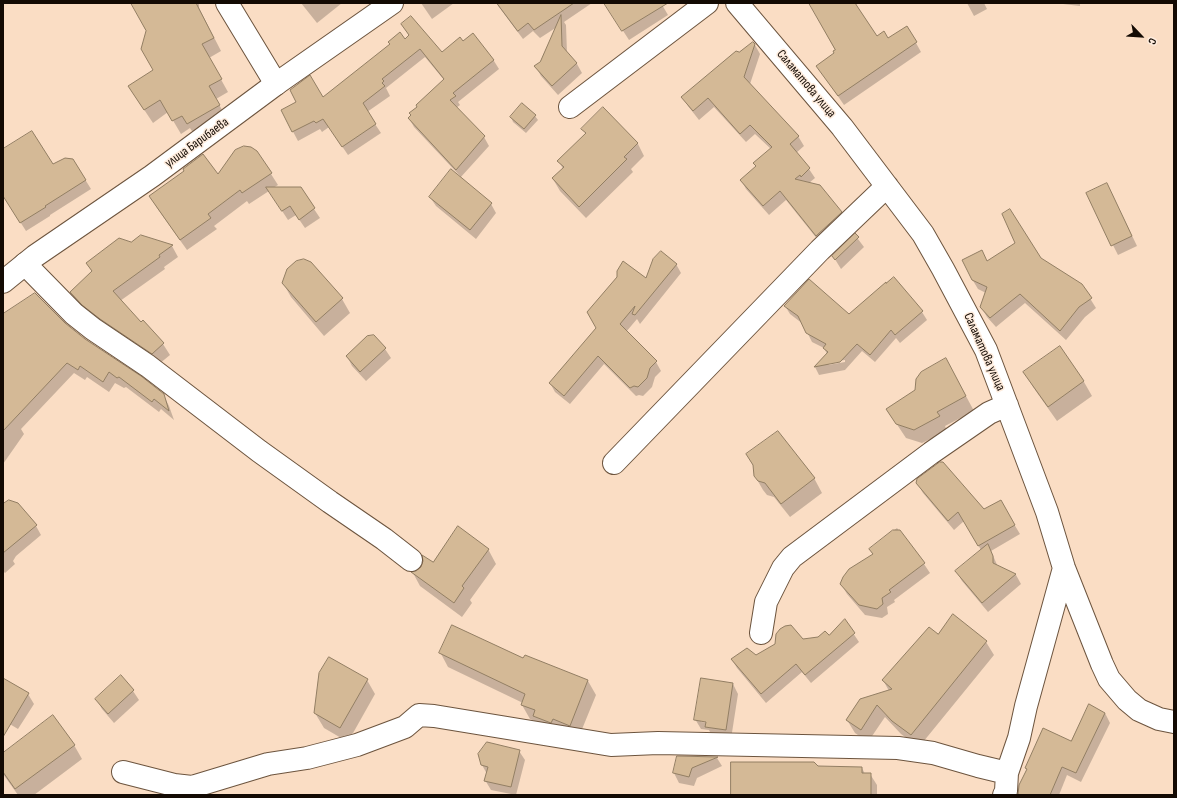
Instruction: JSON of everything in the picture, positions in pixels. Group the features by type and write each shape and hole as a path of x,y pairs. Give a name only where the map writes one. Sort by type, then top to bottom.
{"street":[{"path":"227,3 276,84"},
{"name":"улица Барибаева","path":"3,282 25,264 152,176 276,84 392,3"},
{"path":"570,107 706,3"},
{"name":"Саламатова улица","path":"736,3 842,127 923,234 943,268 986,350 1047,512 1064,568 1109,679 1127,700 1139,710 1159,719 1174,722"},
{"path":"614,463 820,250 887,186"},
{"path":"25,264 68,309 93,330 148,366 259,451 384,539 411,560"},
{"path":"761,633 766,602 783,568 792,557 931,453 989,413 1007,405"},
{"path":"1004,795 1006,791 1007,773 1019,738 1026,706 1064,568"},
{"path":"123,772 174,785 192,787 268,764 306,758 357,745 405,727 419,715 611,745 658,743 898,748 933,753 1007,773"}],"building":[{"path":"131,3 196,3 214,38 202,44 222,79 209,86 220,105 187,124 182,116 172,121 160,100 144,110 128,86 153,70 141,49 146,31"},
{"path":"497,3 574,3 534,30 528,23 518,31"},
{"path":"604,3 668,3 622,31"},
{"path":"809,3 855,3 877,36 884,31 888,38 907,26 917,42 838,96 816,66 834,53 833,51 835,50"},
{"path":"561,15 562,46 577,63 552,86 534,66 540,62"},
{"path":"411,16 442,52 460,37 463,41 473,33 494,60 453,93 456,96 450,100 485,136 456,170 408,118 411,115 409,113 417,107 416,105 444,79 420,49 382,79 384,81 382,83 385,86 363,103 376,124 342,147 323,119 316,123 314,121 292,132 281,110 296,102 290,90 310,75 323,97 390,44 388,42 400,32 405,39 409,35 401,24"},
{"path":"753,42 755,44 744,77 799,136 790,144 810,168 801,177 800,175 795,179 820,185 842,212 816,236 780,191 763,206 740,180 756,166 753,163 772,147 750,125 740,134 708,98 693,111 681,97 736,51 739,52"},
{"path":"522,103 536,115 524,129 510,117"},
{"path":"603,107 638,143 624,157 627,159 579,207 552,178 564,167 557,161 586,133 581,129"},
{"path":"32,131 53,164 65,158 73,159 86,180 20,223 3,196 3,149"},
{"path":"244,146 251,147 257,151 272,173 242,193 240,190 208,214 211,218 180,240 149,196 184,171 183,169 203,154 218,174 235,150"},
{"path":"451,169 492,203 470,230 429,197"},
{"path":"1107,183 1132,236 1111,246 1086,193"},
{"path":"266,187 301,187 315,208 299,220 290,206 282,211"},
{"path":"1010,209 1041,258 1082,284 1092,298 1079,307 1060,331 1020,294 990,318 980,307 987,287 972,280 962,260 982,250 987,261 1015,243 1002,214"},
{"path":"855,233 859,237 835,260 832,256"},
{"path":"141,235 173,245 159,255 160,257 113,291 141,322 143,320 164,343 152,354 100,319 82,305 70,292 92,271 86,263 119,238 131,242"},
{"path":"661,251 677,264 635,315 632,314 635,306 620,324 657,361 650,368 647,378 638,387 634,386 630,388 598,356 564,396 549,383 596,328 587,312 617,277 617,271 623,261 646,278 653,259"},
{"path":"304,259 311,262 343,298 316,322 282,283 287,269 296,261"},
{"path":"894,277 923,311 895,335 891,330 870,355 857,344 840,362 814,367 828,352 823,348 826,344 806,333 798,316 784,306 809,279 849,314 886,282"},
{"path":"35,293 65,323 85,339 141,376 164,394 169,411 154,399 152,402 119,377 117,378 109,372 103,382 80,366 78,370 67,363 3,431 3,314"},
{"path":"374,335 386,348 360,372 346,356 367,336"},
{"path":"1060,346 1084,381 1048,407 1023,372"},
{"path":"946,358 966,396 937,412 940,416 914,430 896,424 886,409 915,390 916,379 921,372"},
{"path":"778,431 815,478 781,504 765,483 758,481 754,476 753,465 746,454"},
{"path":"940,462 943,462 984,509 1001,500 1015,525 978,546 958,512 948,521 916,483 917,479"},
{"path":"9,500 18,503 37,525 3,553 3,504"},
{"path":"458,526 489,549 462,586 464,588 454,603 411,572 416,571 421,567 423,561 422,555 433,562"},
{"path":"893,530 900,530 925,563 889,590 891,592 882,598 883,604 877,609 859,605 840,584 843,577 849,569 873,554 869,549"},
{"path":"988,544 993,556 993,563 1016,574 982,603 955,571"},
{"path":"953,614 987,641 911,735 892,721 877,705 861,730 846,720 860,699 892,689 882,680 929,627 938,634"},
{"path":"845,619 855,633 805,675 796,664 761,694 731,659 747,648 756,655 775,644 776,634 785,626 791,625 803,639 818,637 825,631 829,635"},
{"path":"452,625 523,658 525,655 588,680 570,726 553,719 551,723 533,716 535,710 521,705 525,694 439,653"},
{"path":"329,657 368,679 340,728 314,713 319,673"},
{"path":"121,675 134,690 108,714 95,699"},
{"path":"3,678 29,693 3,737"},
{"path":"701,678 733,683 726,730 705,727 706,722 694,720"},
{"path":"1089,704 1105,713 1076,773 1062,767 1050,795 1018,795 1019,785 1027,769 1025,768 1043,728 1071,741"},
{"path":"53,715 75,745 15,789 3,772 3,753"},
{"path":"487,742 520,750 511,787 484,781 488,767 481,765 478,754"},
{"path":"677,756 718,757 692,768 689,777 673,773"},
{"path":"731,762 814,762 818,766 862,767 862,773 871,773 871,795 731,795"}]}
